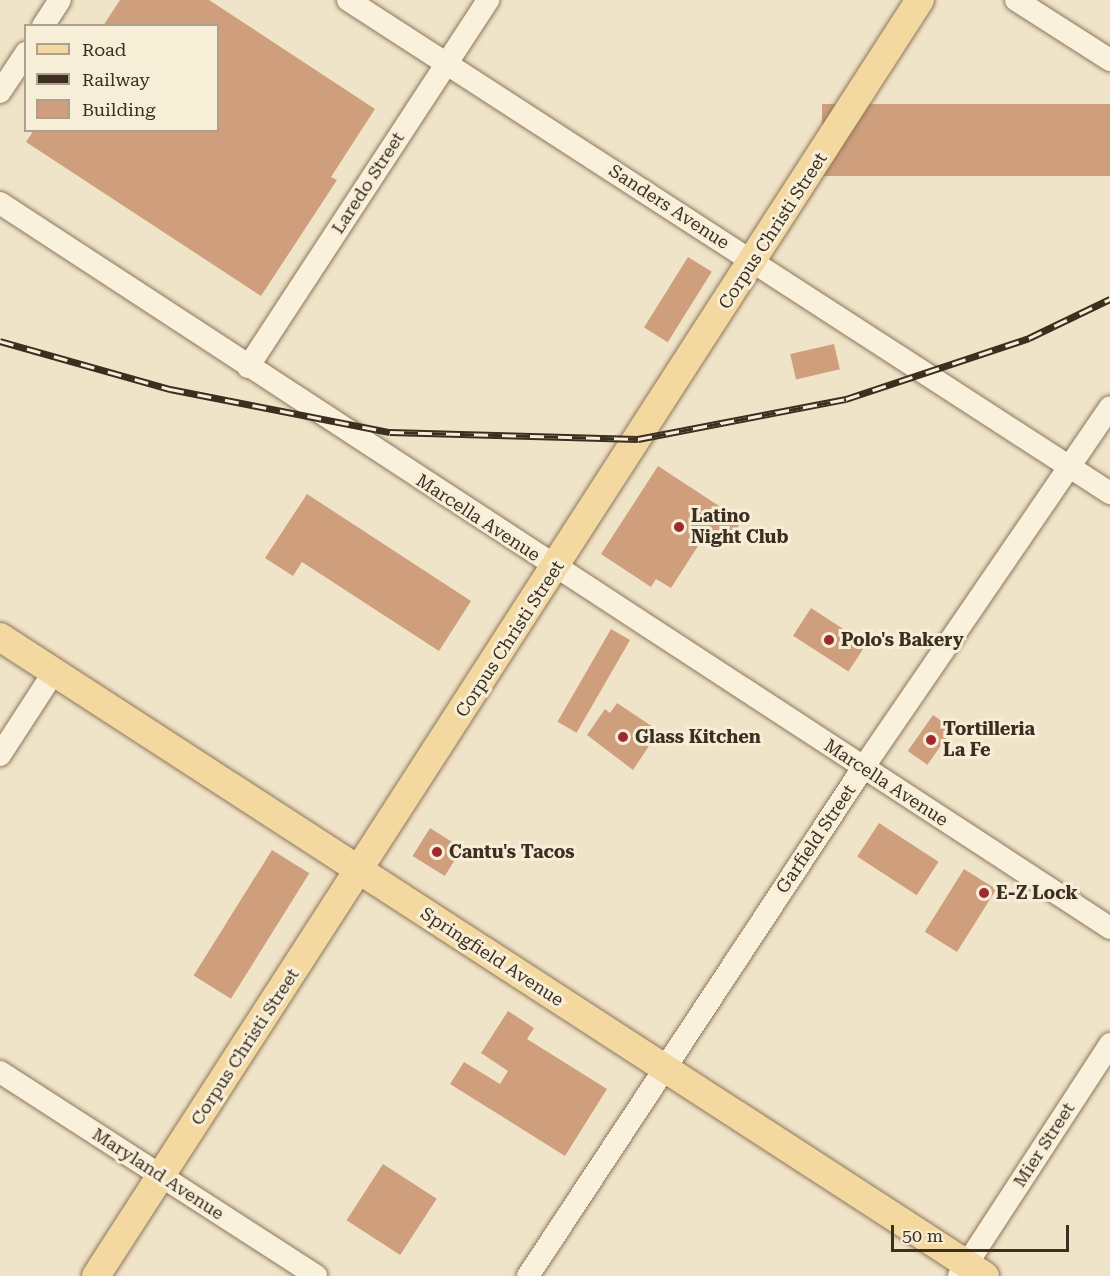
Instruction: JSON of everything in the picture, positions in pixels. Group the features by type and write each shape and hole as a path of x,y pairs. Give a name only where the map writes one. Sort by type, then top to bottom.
{"main road":[{"name":"Corpus Christi Street","path":"96,1276 556,569 920,0"},
{"name":"Springfield Avenue","path":"0,637 663,1068 970,1272"}],"street":[{"path":"45,24 60,0"},
{"name":"Sanders Avenue","path":"348,0 1110,493"},
{"name":"Laredo Street","path":"248,367 488,0"},
{"path":"1016,0 1110,60"},
{"path":"0,92 24,56"},
{"name":"Marcella Avenue","path":"0,203 556,569 1110,928"},
{"name":"Garfield Street","path":"528,1276 663,1068 863,768 1110,407"},
{"path":"0,755 54,672"},
{"name":"Mier Street","path":"970,1272 1110,1044"},
{"name":"Maryland Avenue","path":"0,1072 316,1276"}],"building":[{"path":"120,0 209,0 375,109 331,177 337,180 261,296 26,142 33,132 219,132 219,24 104,24"},
{"path":"822,104 1110,104 1110,176 822,176"},
{"path":"688,257 712,272 668,342 644,327"},
{"path":"834,344 840,369 796,379 790,354"},
{"name":"Latino Night Club","path":"658,466 742,521 726,545 707,532 671,588 656,579 651,587 601,554"},
{"path":"307,494 471,601 439,651 302,562 293,576 265,558"},
{"name":"Polo's Bakery","path":"811,608 866,644 848,672 793,636"},
{"path":"611,629 630,640 577,733 558,722"},
{"name":"Glass Kitchen","path":"617,703 659,731 633,770 587,735 605,709 610,713"},
{"name":"Tortilleria La Fe","path":"933,715 953,729 927,765 908,751"},
{"path":"879,823 939,862 917,895 857,857"},
{"name":"Cantu's Tacos","path":"430,828 462,848 445,876 413,856"},
{"path":"272,850 309,873 231,999 194,976"},
{"path":"964,869 996,889 957,952 925,932"},
{"path":"508,1011 534,1028 527,1039 607,1089 565,1156 450,1084 464,1062 500,1084 508,1071 481,1053"},
{"path":"383,1164 437,1199 400,1255 347,1220"}],"railway":[{"path":"0,341 170,389 390,432 638,439 846,399 1029,338 1110,299"}],"place":[{"name":"Latino Night Club","path":"679,527"},
{"name":"Polo's Bakery","path":"829,640"},
{"name":"Glass Kitchen","path":"623,737"},
{"name":"Tortilleria La Fe","path":"931,740"},
{"name":"Cantu's Tacos","path":"437,852"},
{"name":"E-Z Lock","path":"984,893"}]}
